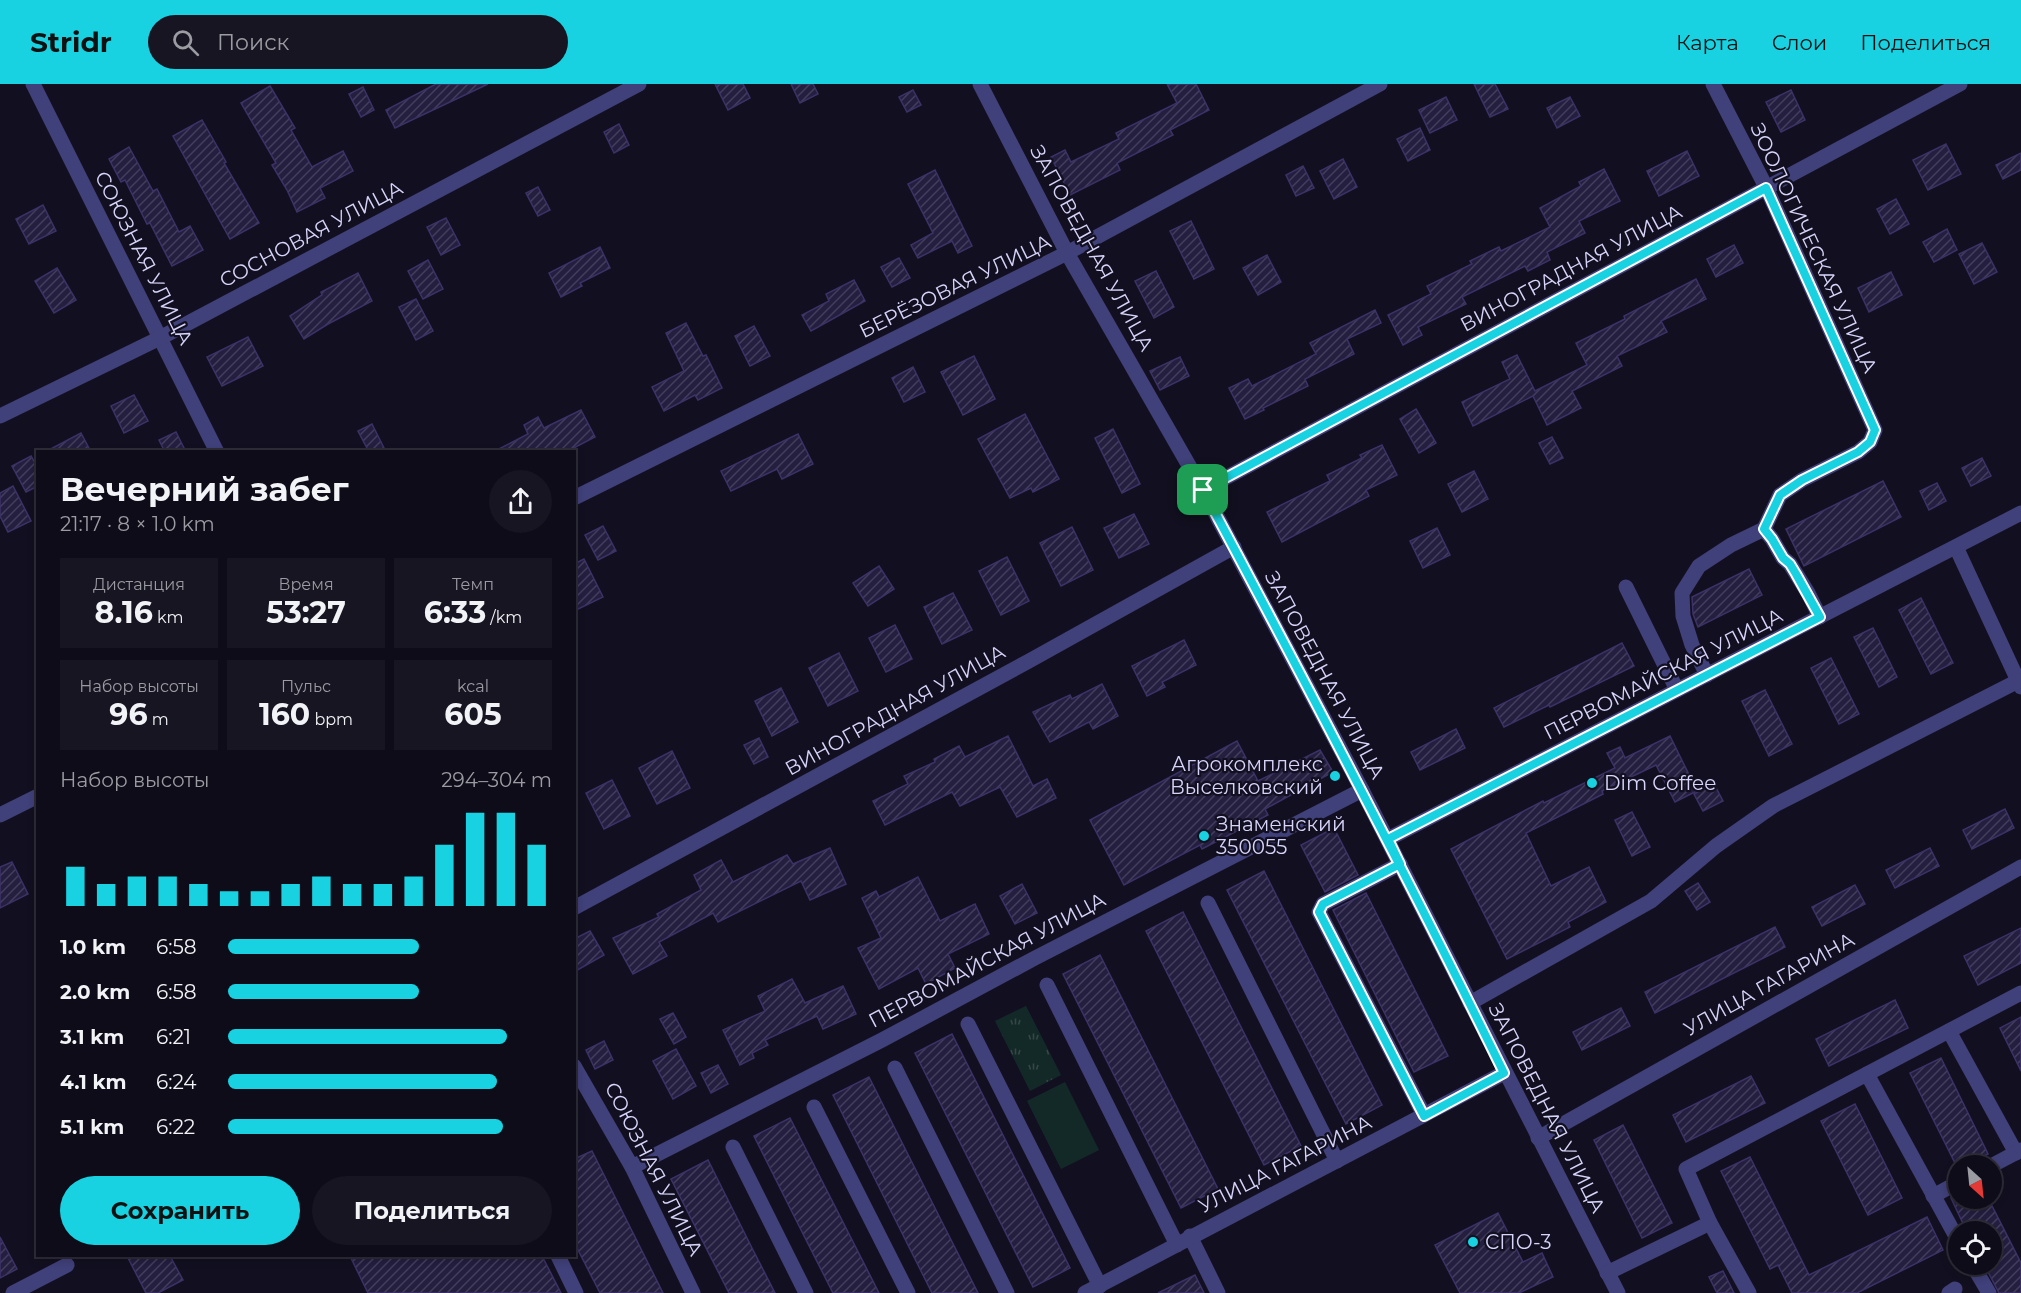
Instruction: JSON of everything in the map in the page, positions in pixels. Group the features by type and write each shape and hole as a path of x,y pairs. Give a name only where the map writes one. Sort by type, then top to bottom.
{"street":[{"name":"СОЮЗНАЯ УЛИЦА","path":"33,84 217,450"},
{"name":"СОСНОВАЯ УЛИЦА","path":"0,416 160,338 639,84"},
{"name":"ЗАПОВЕДНАЯ УЛИЦА","path":"980,84 1067,254 1234,547 1388,839 1504,1073 1618,1293"},
{"name":"БЕРЁЗОВАЯ УЛИЦА","path":"576,497 1067,254 1380,84"},
{"name":"ЗООЛОГИЧЕСКАЯ УЛИЦА","path":"1713,84 1766,188 1875,430 1870,442 1858,452 1802,480 1780,495 1764,529"},
{"name":"ВИНОГРАДНАЯ УЛИЦА","path":"1203,490 1960,84"},
{"name":"ПЕРВОМАЙСКАЯ УЛИЦА","path":"1388,839 2021,513"},
{"path":"1707,675 1683,616 1682,593 1699,566 1731,545 1764,529 1783,558 1790,564 1820,617"},
{"name":"ВИНОГРАДНАЯ УЛИЦА","path":"576,907 1029,662 1234,547"},
{"path":"1470,1003 1651,901 1716,846 1773,806 2019,684 1956,547"},
{"path":"1626,587 1677,690"},
{"name":"ПЕРВОМАЙСКАЯ УЛИЦА","path":"632,1167 882,1040 1035,958 1362,790"},
{"path":"0,815 36,797"},
{"path":"1400,864 1323,904 1319,912 1424,1116"},
{"name":"УЛИЦА ГАГАРИНА","path":"1538,1138 2021,867"},
{"path":"1208,903 1337,1161"},
{"path":"1047,985 1184,1241 1218,1293"},
{"path":"1749,1293 1710,1223 1686,1169 2021,993"},
{"path":"968,1024 1100,1286"},
{"path":"1949,1031 2018,1151 2002,1160"},
{"path":"895,1068 1007,1293"},
{"name":"СОЮЗНАЯ УЛИЦА","path":"576,1069 632,1167 693,1293"},
{"name":"УЛИЦА ГАГАРИНА","path":"1086,1293 1504,1073"},
{"path":"1867,1074 1948,1223"},
{"path":"814,1107 908,1293"},
{"path":"733,1148 806,1293"},
{"path":"1933,1196 1948,1188"},
{"path":"1607,1273 1710,1223"},
{"path":"558,1257 576,1293"},
{"path":"13,1293 67,1265"},
{"path":"1978,1275 1989,1293"}],"green space":[{"path":"1026,1006 1061,1075 1030,1091 995,1021"},
{"path":"1065,1082 1099,1150 1061,1169 1027,1101"}],"building":[{"path":"436,84 488,84 395,128 386,110"},
{"path":"715,84 743,84 750,98 728,110"},
{"path":"791,84 813,84 818,94 800,103"},
{"path":"1167,84 1196,84 1209,110 1170,130 1173,135 1117,163 1120,170 1070,195 1051,157 1065,150 1071,162 1119,139 1116,133 1177,103"},
{"path":"1474,84 1495,84 1508,109 1490,117"},
{"path":"270,86 295,128 291,130 312,167 343,151 353,171 320,188 325,198 297,212 272,165 276,163 241,103"},
{"path":"363,87 374,110 361,117 349,94"},
{"path":"913,90 921,105 907,112 899,97"},
{"path":"1791,90 1805,120 1781,132 1766,102"},
{"path":"1446,97 1457,120 1430,133 1419,110"},
{"path":"1570,97 1580,116 1557,128 1547,108"},
{"path":"202,120 259,223 230,239 173,136"},
{"path":"619,124 629,145 614,153 604,132"},
{"path":"1420,128 1430,150 1408,161 1397,139"},
{"path":"1946,144 1961,174 1928,190 1913,160"},
{"path":"129,147 153,191 157,189 179,232 190,226 203,250 172,266 125,180 121,182 109,159"},
{"path":"1687,151 1699,176 1659,196 1647,171"},
{"path":"2021,153 2021,170 2003,179 1996,165"},
{"path":"1343,159 1357,187 1334,199 1320,171"},
{"path":"1303,166 1314,188 1296,196 1286,175"},
{"path":"1604,169 1620,201 1579,221 1585,233 1547,252 1550,260 1528,271 1525,266 1462,297 1466,304 1418,327 1422,335 1403,345 1388,315 1431,294 1427,286 1472,264 1470,261 1499,247 1501,251 1550,227 1540,208 1581,186 1579,182"},
{"path":"935,170 972,246 958,253 952,241 918,258 911,245 933,233 908,184"},
{"path":"538,187 550,210 538,216 526,193"},
{"path":"1896,199 1909,224 1890,234 1877,209"},
{"path":"43,205 56,231 29,244 16,219"},
{"path":"446,218 460,245 441,255 427,227"},
{"path":"1191,221 1214,269 1194,279 1170,231"},
{"path":"1947,229 1957,250 1934,262 1923,242"},
{"path":"1982,243 1997,272 1974,284 1959,254"},
{"path":"1734,245 1743,263 1716,277 1707,259"},
{"path":"600,247 610,268 580,283 582,286 561,297 549,273"},
{"path":"1267,255 1281,282 1258,295 1243,268"},
{"path":"899,258 910,278 892,287 881,267"},
{"path":"428,260 443,289 423,299 408,271"},
{"path":"57,268 76,300 54,313 35,281"},
{"path":"1156,271 1174,307 1154,318 1135,281"},
{"path":"1891,272 1902,295 1869,312 1858,288"},
{"path":"358,273 372,301 304,339 290,316 322,295 321,292"},
{"path":"1696,279 1706,299 1661,321 1667,332 1617,356 1622,366 1572,391 1581,408 1547,425 1533,396 1473,426 1462,402 1510,379 1502,362 1517,355 1535,391 1587,365 1576,343 1625,319 1624,316"},
{"path":"854,280 865,301 811,331 802,315 829,301 826,294"},
{"path":"416,299 433,331 416,340 399,307"},
{"path":"1375,310 1381,323 1347,339 1354,354 1305,379 1308,386 1245,419 1229,388 1248,379 1252,386 1316,354 1310,343"},
{"path":"686,323 703,356 706,355 722,388 698,400 695,395 664,411 652,387 684,371 666,333"},
{"path":"754,326 770,356 750,366 735,336"},
{"path":"248,337 263,366 222,386 207,357"},
{"path":"974,356 995,399 963,415 941,372"},
{"path":"1180,357 1189,376 1160,390 1150,371"},
{"path":"913,367 925,392 904,402 892,378"},
{"path":"134,395 148,421 124,433 111,406"},
{"path":"1416,409 1436,443 1419,453 1400,419"},
{"path":"581,410 595,437 570,450 497,450 528,434 524,425 538,417 544,428"},
{"path":"1025,414 1059,479 1033,492 1031,488 1010,498 978,439"},
{"path":"372,424 385,450 368,450 358,431"},
{"path":"1113,429 1140,484 1122,493 1095,438"},
{"path":"176,432 185,450 164,450 159,440"},
{"path":"81,433 90,450 49,450"},
{"path":"798,434 813,464 782,479 777,469 731,491 721,471"},
{"path":"1552,437 1563,458 1550,464 1539,443"},
{"path":"1382,445 1397,475 1366,490 1369,496 1282,542 1267,512 1330,481 1327,475 1362,458 1360,455"},
{"path":"31,456 36,465 36,487 26,492 12,466"},
{"path":"1982,458 1991,476 1971,486 1962,468"},
{"path":"1474,471 1488,499 1462,512 1448,484"},
{"path":"1883,481 1901,517 1804,566 1786,529"},
{"path":"1937,483 1946,501 1929,510 1920,491"},
{"path":"13,486 31,521 8,532 0,516 0,493"},
{"path":"1134,514 1149,544 1119,558 1104,528"},
{"path":"603,526 616,551 598,560 585,535"},
{"path":"1072,527 1093,570 1061,586 1040,543"},
{"path":"1437,528 1450,555 1423,568 1410,541"},
{"path":"1007,557 1029,601 1001,615 979,571"},
{"path":"584,559 603,597 576,610 576,563"},
{"path":"879,566 894,589 868,606 853,583"},
{"path":"1749,569 1762,595 1698,627 1693,614 1692,597"},
{"path":"953,593 972,630 942,644 924,607"},
{"path":"1921,598 1953,663 1931,674 1899,610"},
{"path":"895,625 912,659 886,672 869,638"},
{"path":"1873,628 1897,677 1879,687 1854,637"},
{"path":"1184,640 1196,665 1162,682 1165,687 1147,696 1132,666"},
{"path":"1622,643 1634,666 1504,727 1494,708"},
{"path":"839,653 858,691 828,706 809,668"},
{"path":"1831,658 1859,714 1839,724 1811,668"},
{"path":"1102,684 1118,716 1093,729 1089,722 1050,742 1033,712 1070,695 1072,699"},
{"path":"781,688 798,722 772,736 755,701"},
{"path":"1765,690 1792,744 1769,756 1742,701"},
{"path":"1456,729 1465,748 1420,770 1411,752"},
{"path":"1008,736 1033,786 1047,779 1056,798 1017,817 1000,787 960,806 952,792 885,825 873,801 908,784 904,776 935,762 934,759 959,746 965,757"},
{"path":"1670,736 1697,791 1675,802 1656,765 1602,791 1603,794 1526,833 1551,886 1589,867 1606,902 1568,922 1570,927 1507,959 1451,849 1543,801 1544,803 1615,768 1607,753 1620,747 1625,758"},
{"path":"759,738 768,757 754,764 744,745"},
{"path":"1237,741 1258,781 1320,750 1333,772 1265,809 1268,815 1202,849 1200,845 1124,885 1090,820"},
{"path":"672,751 690,788 657,804 639,768"},
{"path":"612,780 630,816 604,829 586,793"},
{"path":"1714,784 1723,801 1703,811 1694,794"},
{"path":"2005,809 2014,828 1972,849 1963,830"},
{"path":"1632,812 1650,847 1632,856 1615,820"},
{"path":"1334,828 1358,875 1325,892 1301,845"},
{"path":"830,848 846,884 810,900 801,881 718,922 713,913 659,942 667,956 633,974 613,938 659,917 657,914 701,890 694,875 721,860 733,882 787,855 793,864"},
{"path":"1930,848 1939,866 1895,888 1886,870"},
{"path":"12,862 28,894 0,908 0,867"},
{"path":"1264,871 1382,1105 1346,1124 1227,890"},
{"path":"918,877 940,921 975,904 989,934 948,954 955,968 926,984 918,968 879,989 858,948 881,938 862,898 876,891 879,897"},
{"path":"1698,883 1710,902 1697,910 1685,891"},
{"path":"1022,884 1037,913 1015,924 1000,896"},
{"path":"1855,885 1865,904 1822,926 1812,907"},
{"path":"1366,893 1448,1056 1414,1072 1333,910"},
{"path":"1183,912 1301,1146 1264,1165 1146,931"},
{"path":"1775,927 1785,947 1655,1013 1645,992"},
{"path":"2021,928 2021,963 1978,985 1964,956"},
{"path":"590,931 604,955 576,971 576,938"},
{"path":"1100,955 1218,1189 1181,1208 1063,974"},
{"path":"792,979 805,1003 843,986 856,1014 823,1029 817,1016 765,1040 768,1045 752,1053 754,1058 740,1065 723,1030 765,1011 758,996"},
{"path":"1895,1000 1908,1028 1829,1066 1816,1039"},
{"path":"1621,1008 1630,1026 1582,1050 1573,1032"},
{"path":"673,1013 686,1037 674,1044 660,1019"},
{"path":"2021,1017 2021,1071 2000,1028"},
{"path":"952,1034 1070,1268 1033,1287 915,1053"},
{"path":"604,1041 613,1060 595,1069 586,1050"},
{"path":"676,1049 696,1086 673,1099 653,1061"},
{"path":"1941,1058 1988,1154 1951,1155 1910,1073"},
{"path":"718,1065 728,1084 711,1093 701,1073"},
{"path":"1751,1076 1765,1103 1686,1142 1673,1115"},
{"path":"869,1077 978,1293 932,1293 833,1095"},
{"path":"1855,1104 1902,1198 1868,1215 1821,1121"},
{"path":"790,1118 879,1293 833,1293 754,1136"},
{"path":"1623,1125 1672,1223 1642,1238 1594,1140"},
{"path":"592,1151 663,1293 600,1293 576,1246 576,1158"},
{"path":"1750,1157 1809,1275 1927,1217 1943,1250 1857,1293 1792,1293 1778,1265 1770,1269 1721,1171"},
{"path":"708,1160 775,1293 729,1293 671,1179"},
{"path":"1956,1209 1994,1209 2000,1221 1962,1221"},
{"path":"1498,1213 1523,1262 1542,1253 1553,1277 1519,1293 1460,1293 1435,1245"},
{"path":"2002,1226 2021,1263 2021,1293 1999,1293 1990,1275 2002,1275"},
{"path":"0,1237 17,1269 0,1278"},
{"path":"128,1257 171,1257 183,1280 158,1293 146,1293"},
{"path":"350,1257 543,1257 561,1293 368,1293"},
{"path":"1723,1271 1734,1293 1717,1293 1709,1277"},
{"path":"1195,1275 1204,1293 1158,1293"}],"place":[{"name":"Агрокомплекс Выселковский","path":"1335,776"},
{"name":"Dim Coffee","path":"1592,783"},
{"name":"Знаменский 350055","path":"1204,836"},
{"name":"СПО-3","path":"1473,1242"}],"route":[{"path":"1203,490 1388,839 1504,1073 1424,1116 1319,912 1319,908 1400,864 1388,839 1820,617 1790,564 1783,558 1764,529 1780,495 1802,480 1858,452 1870,442 1875,430 1766,188 1203,490"}]}
